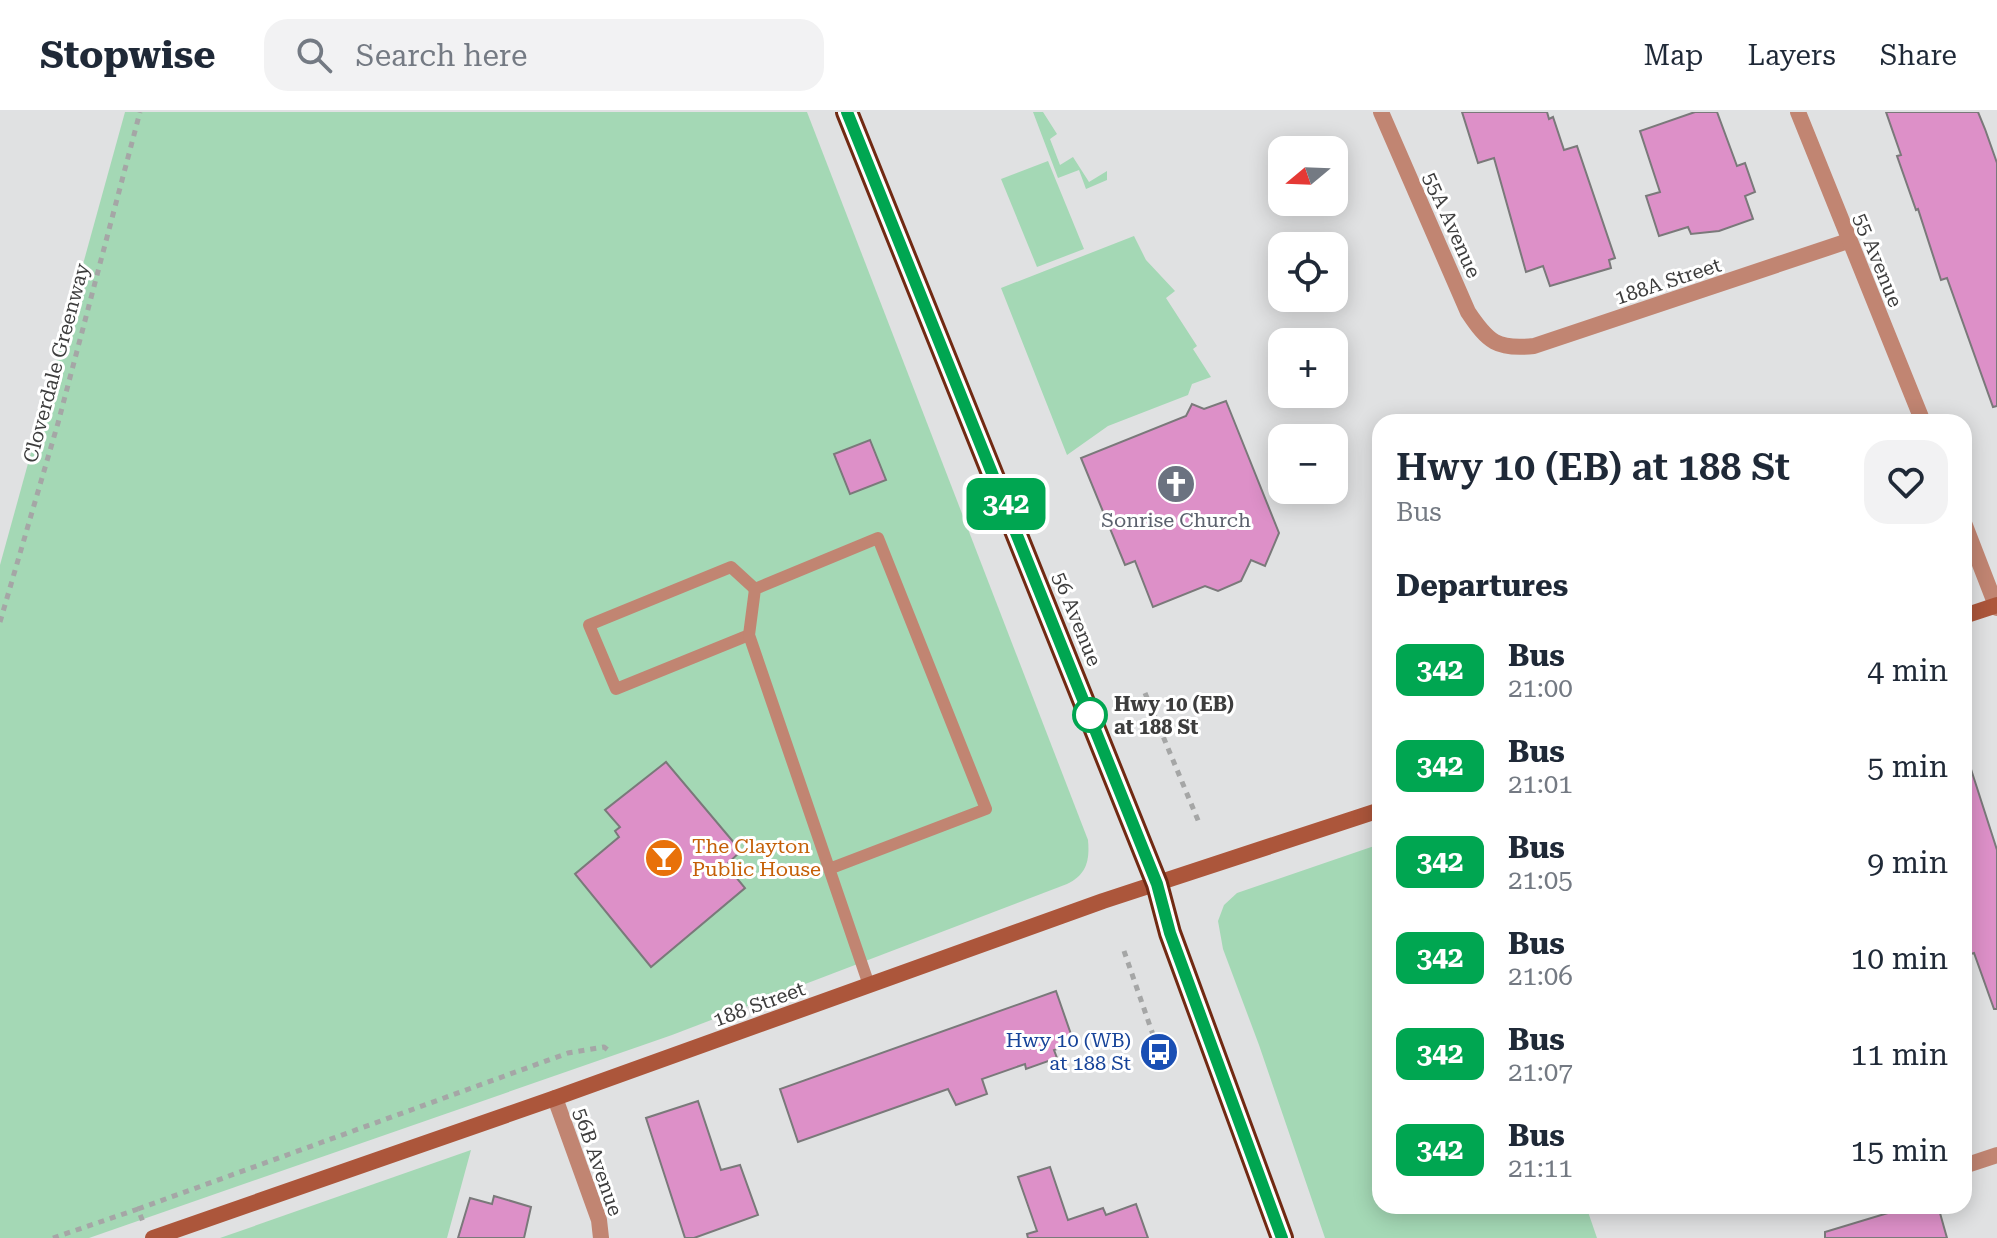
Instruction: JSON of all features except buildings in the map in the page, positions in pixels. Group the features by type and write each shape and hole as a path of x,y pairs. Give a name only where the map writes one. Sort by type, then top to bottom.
{"highway":[{"name":"56 Avenue","path":"847,112 1157,884 1170,933 1282,1238"}],"street":[{"name":"55A Avenue","path":"1381,112 1468,312 1481,332 1498,346"},
{"name":"55 Avenue","path":"1798,112 1920,414"},
{"name":"188A Street","path":"1498,346 1534,346 1848,241"},
{"path":"1972,543 1997,606 1972,614"},
{"name":"188 Street","path":"153,1238 1157,884 1372,813"},
{"name":"56B Avenue","path":"555,1098 599,1220 601,1238"},
{"path":"1972,1163 1997,1155"}],"lane":[{"path":"755,589 878,538 986,809 829,869"},
{"path":"749,635 616,689 589,625 731,567 755,589"},
{"path":"755,589 749,635 869,985"}],"path":[{"name":"Cloverdale Greenway","path":"0,622 58,423 140,112"},
{"path":"1145,693 1200,825"},
{"path":"1124,951 1159,1052"},
{"path":"53,1238 568,1053 604,1047 608,1050"},
{"path":"138,1209 141,1218"}],"green space":[{"path":"125,112 807,112 1088,840 1083,872 1067,884 672,1035 89,1238 0,1238 0,565"},
{"path":"1033,112 1043,112 1057,134 1050,139 1060,165 1073,157 1089,182 1107,171 1107,180 1086,189 1079,170 1058,178"},
{"path":"1048,161 1084,249 1037,267 1001,179"},
{"path":"1134,236 1146,260 1175,291 1166,298 1197,346 1193,349 1211,377 1192,384 1188,395 1108,426 1067,455 1001,288"},
{"path":"1372,847 1372,1214 1589,1214 1597,1238 1325,1238 1223,949 1218,921 1224,905 1237,893"},
{"path":"471,1150 447,1238 220,1238"}],"bus line":[{"name":"342","path":"847,112 1157,884 1170,933 1282,1238"}],"place":[{"name":"Sonrise Church","path":"1176,484"},
{"name":"Hwy 10 (EB) at 188 St","path":"1090,715"},
{"name":"The Clayton Public House","path":"664,858"},
{"name":"Hwy 10 (WB) at 188 St","path":"1159,1052"}]}
